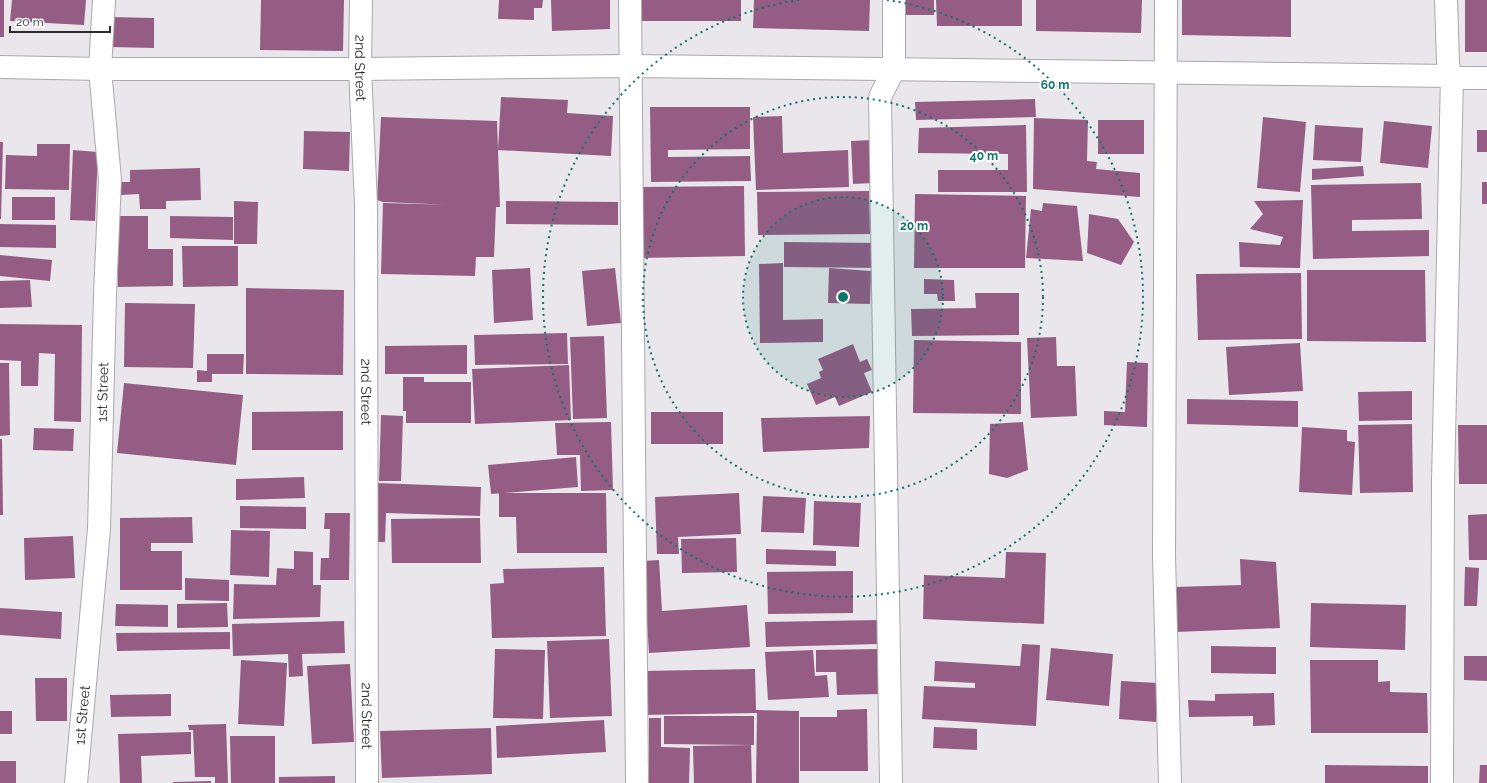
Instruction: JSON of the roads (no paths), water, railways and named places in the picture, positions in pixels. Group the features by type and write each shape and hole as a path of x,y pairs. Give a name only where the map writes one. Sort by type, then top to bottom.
{"street":[{"name":"1st Street","path":"76,783 99,521 110,180 100,69 104,0"},
{"name":"2nd Street","path":"360,0 360,69 366,205 367,783"},
{"path":"630,0 637,783"},
{"path":"891,783 880,97 894,69 894,0"},
{"path":"1166,0 1164,556 1170,783"},
{"path":"1442,783 1443,482 1452,76 1448,63 1446,0"},
{"path":"0,67 100,69 360,69 631,66 1452,76 1459,78 1487,78"}]}
